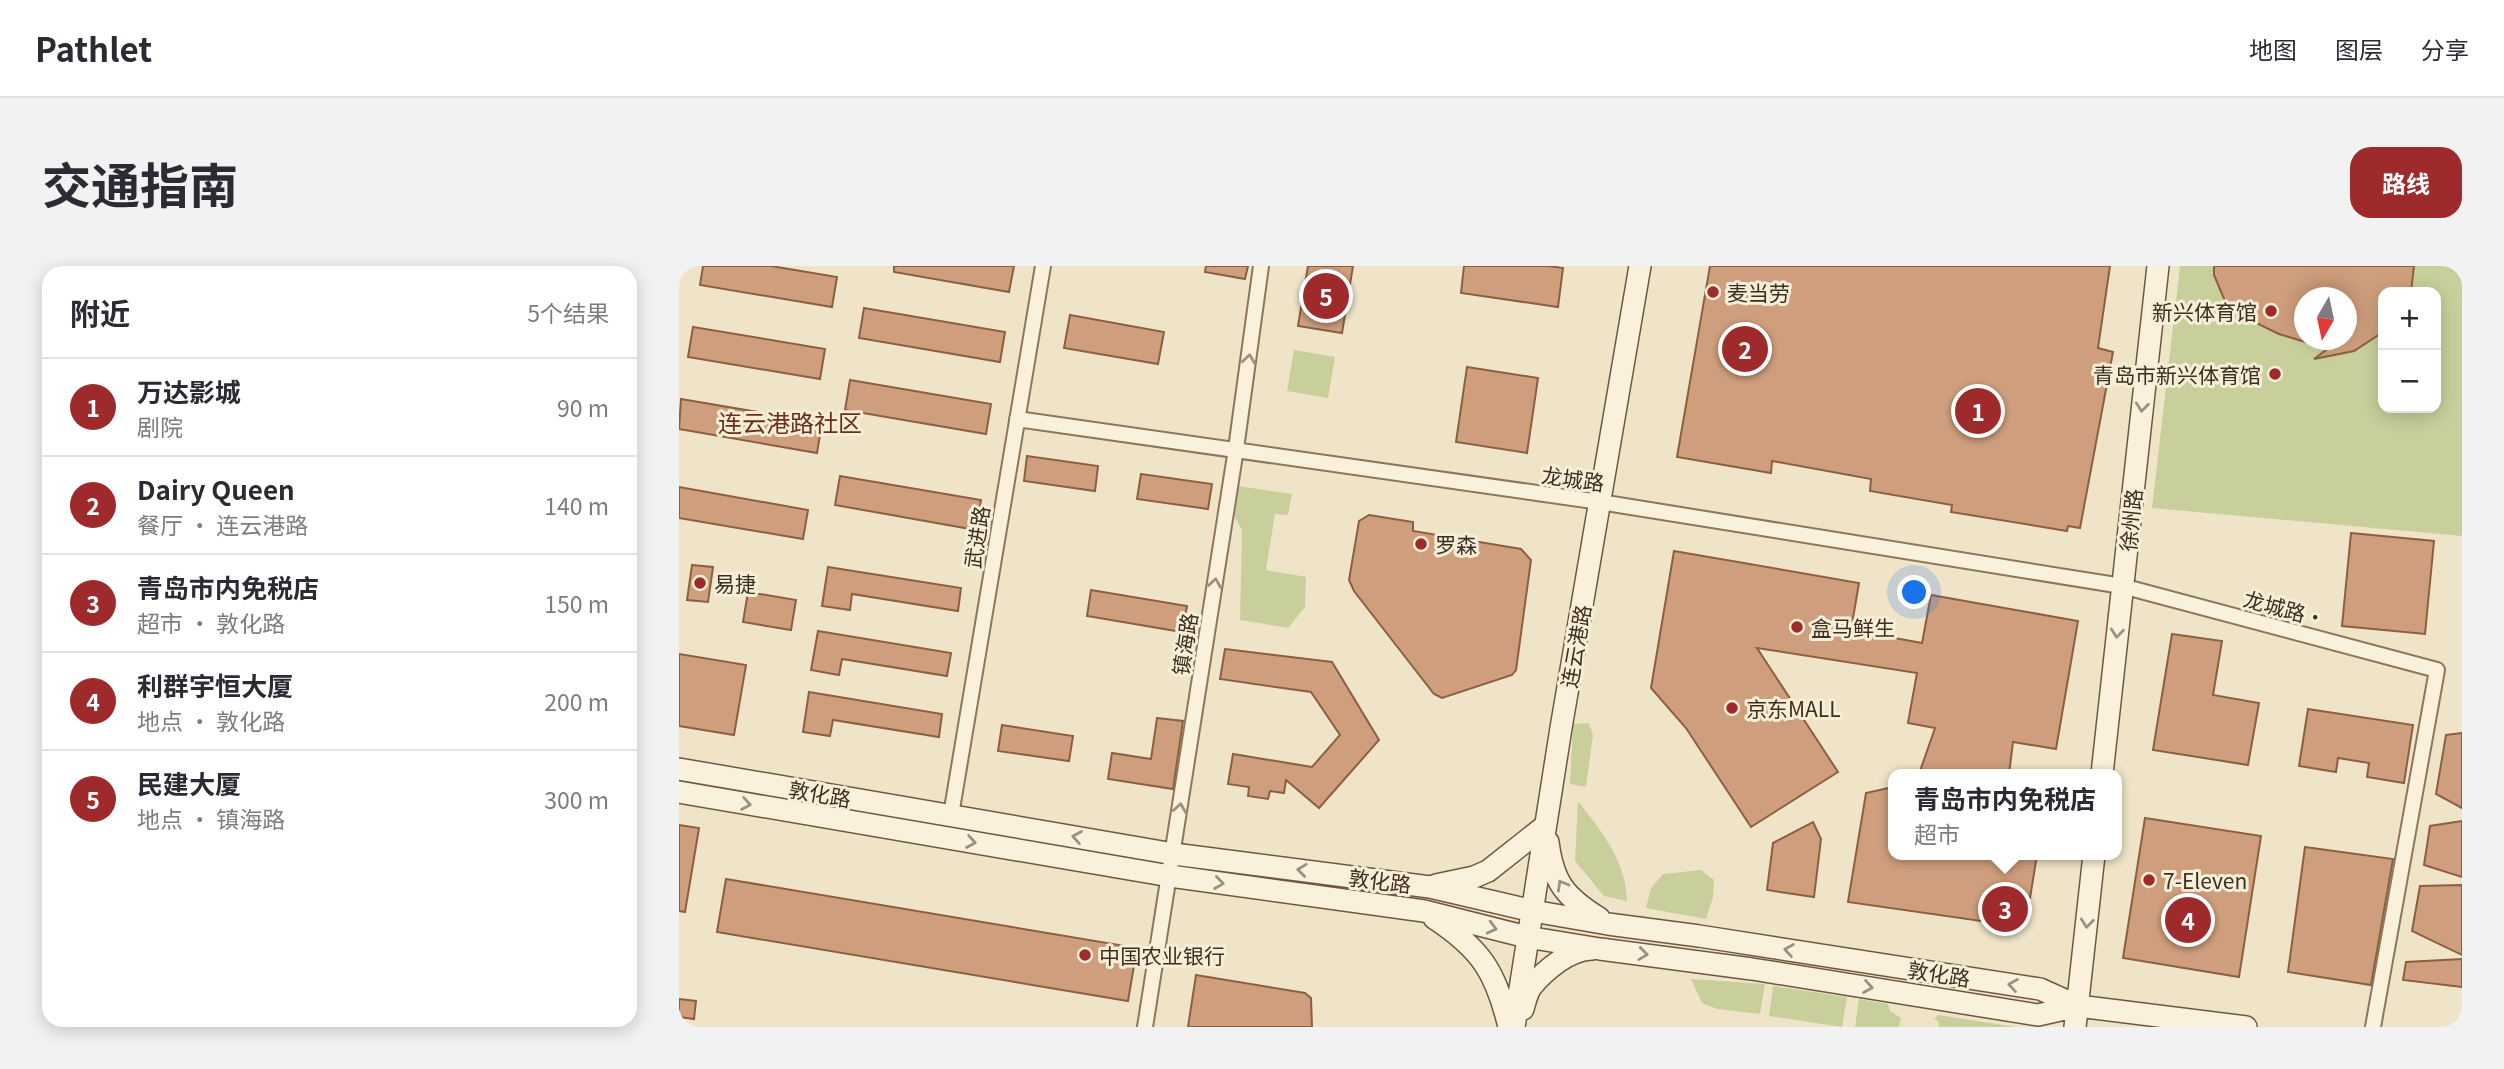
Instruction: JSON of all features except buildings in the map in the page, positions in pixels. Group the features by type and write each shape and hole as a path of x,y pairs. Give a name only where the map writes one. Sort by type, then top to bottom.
{"main road":[{"name":"连云港路","path":"1513,1027 1640,266"},
{"name":"徐州路","path":"2103,769 2158,266"},
{"name":"敦化路","path":"679,769 1174,854 1430,887 1532,911 1608,924 2040,989 2078,1006 2246,1027"},
{"name":"敦化路","path":"679,792 1170,876 1424,911 1527,937 1600,949 1752,968 2038,1015 2078,1006"},
{"path":"1430,887 1474,877 1487,871 1545,826 1550,859 1561,888 1578,905 1608,924"},
{"path":"2075,1027 2093,860"},
{"path":"1424,911 1455,932 1477,953 1497,984 1513,1027"},
{"path":"1513,1027 1530,989 1554,965 1579,949 1600,949"}],"street":[{"name":"武进路","path":"951,815 1043,266"},
{"name":"镇海路","path":"1145,1027 1236,449 1261,266"},
{"name":"龙城路","path":"1017,419 1600,502 2122,586"},
{"name":"龙城路·","path":"2122,586 2437,670 2373,1027"}],"green space":[{"name":"青岛市新兴体育馆","path":"2180,266 2462,266 2462,536 2152,508"},
{"path":"1294,350 1335,357 1328,398 1287,391"},
{"path":"1238,486 1292,494 1288,515 1275,514 1266,570 1306,577 1305,607 1288,628 1240,620 1242,530 1233,514"},
{"path":"1589,723 1593,735 1586,787 1570,784 1573,724"},
{"path":"1578,801 1604,836 1617,860 1626,886 1627,901 1604,896 1575,861"},
{"path":"1701,870 1714,880 1713,897 1706,919 1646,908 1651,888 1663,874"},
{"path":"1691,979 1765,984 1760,1014 1717,1009 1702,1003"},
{"path":"1773,986 1847,997 1842,1027 1769,1016"},
{"path":"1859,999 1888,1004 1890,1011 1901,1018 1899,1027 1855,1027"},
{"path":"1938,1015 2016,1027 1939,1027 1938,1021 1934,1019"}],"place":[{"name":"麦当劳","path":"1713,292"},
{"name":"民建大厦","path":"1326,296"},
{"name":"新兴体育馆","path":"2271,311"},
{"name":"Dairy Queen","path":"1745,349"},
{"name":"青岛市新兴体育馆","path":"2275,374"},
{"name":"万达影城","path":"1978,411"},
{"name":"罗森","path":"1421,544"},
{"name":"易捷","path":"700,583"},
{"name":"盒马鲜生","path":"1797,627"},
{"name":"京东MALL","path":"1732,708"},
{"name":"7-Eleven","path":"2149,880"},
{"name":"青岛市内免税店","path":"2005,909"},
{"name":"利群宇恒大厦","path":"2188,920"},
{"name":"中国农业银行","path":"1085,955"}],"district":[{"name":"连云港路社区","path":"790,421"}]}
